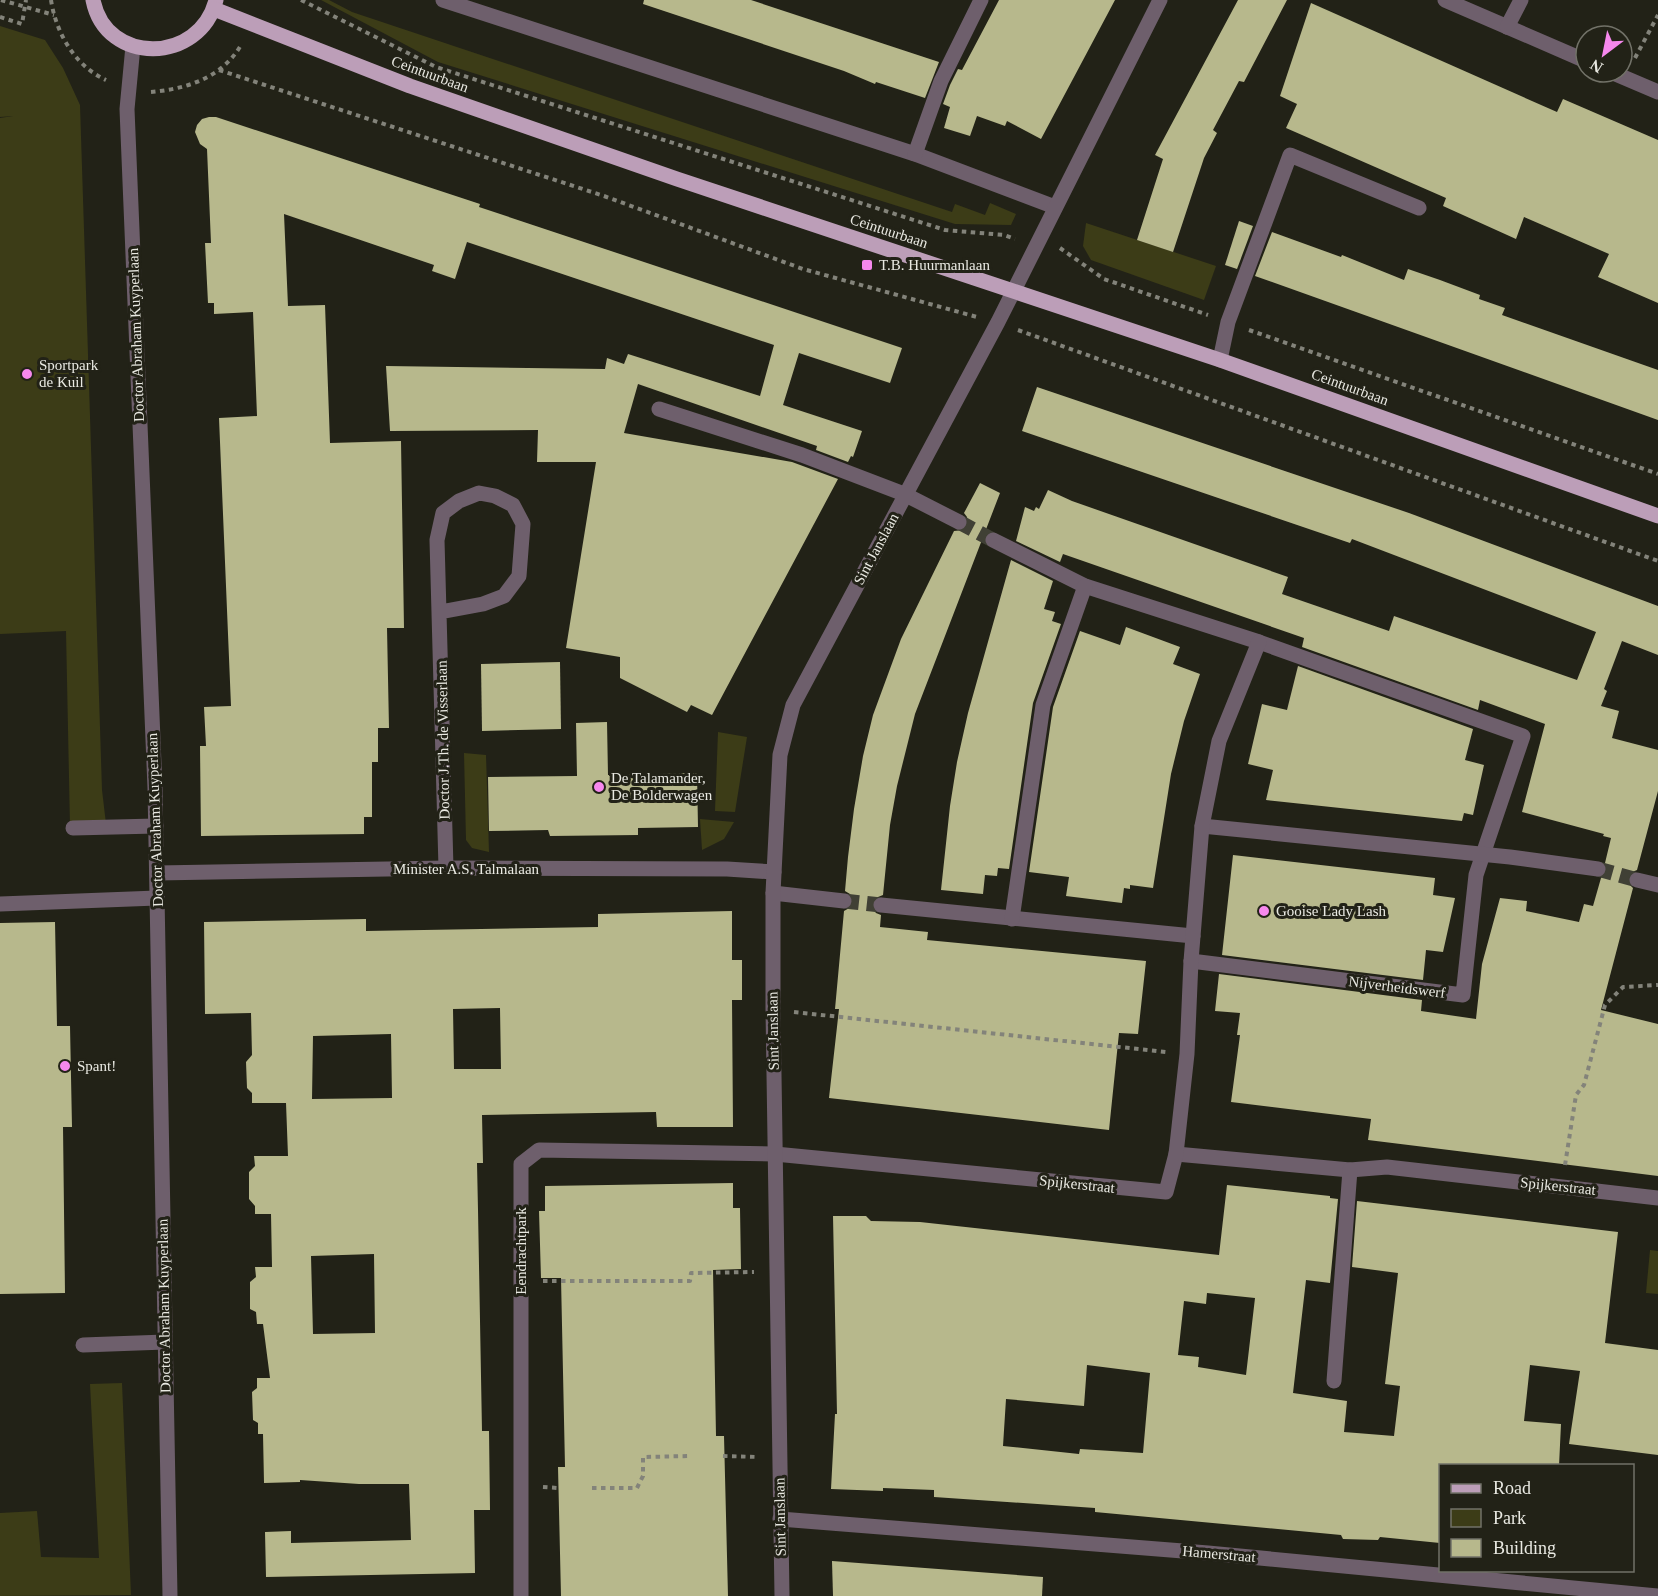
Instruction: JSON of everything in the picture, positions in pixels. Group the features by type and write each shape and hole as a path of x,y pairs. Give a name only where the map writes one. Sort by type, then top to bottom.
{"main road":[{"path":"93,0 100,19 120,40 133,46 149,49 165,49 191,38 205,25 215,5"},
{"name":"Ceintuurbaan","path":"215,5 410,86 677,179 1220,360 1658,516"}],"street":[{"path":"443,0 915,154 1055,207"},
{"path":"915,154 941,81 981,0"},
{"path":"1012,291 1160,0"},
{"path":"1444,0 1574,56"},
{"path":"1507,27 1521,0"},
{"name":"Doctor Abraham Kuyperlaan","path":"133,46 127,109 156,826 170,1596"},
{"path":"1634,82 1658,92"},
{"path":"1220,360 1228,322 1290,155 1419,208"},
{"name":"Sint Janslaan","path":"783,1596 773,1010 773,893 780,755 793,705 998,322 1012,291"},
{"name":"Sint Janslaan","path":"659,409 802,455 904,495"},
{"name":"Doctor J.Th. de Visserlaan","path":"440,612 483,604 504,596 519,576 523,524 513,505 495,496 479,493 459,501 442,513 437,540 446,868"},
{"path":"904,495 959,522"},
{"name":"Nijverheidswerf","path":"993,540 1085,585 1258,642 1523,736 1476,875 1463,995 1191,961"},
{"path":"1012,919 1043,705 1085,585"},
{"path":"1176,1154 1186,1054 1202,826 1220,741 1258,642"},
{"path":"73,828 156,826"},
{"path":"1202,826 1598,869"},
{"name":"Minister A.S. Talmalaan","path":"157,873 446,868 727,869 774,872"},
{"path":"1637,880 1658,885"},
{"path":"773,893 844,901"},
{"path":"0,904 157,898"},
{"path":"881,905 1193,936"},
{"name":"Eendrachtpark","path":"521,1596 521,1164 539,1150 775,1154"},
{"name":"Spijkerstraat","path":"775,1154 1166,1192 1176,1154 1350,1170 1387,1167 1658,1198"},
{"path":"1334,1381 1350,1170"},
{"path":"83,1345 165,1342"},
{"name":"Hamerstraat","path":"780,1519 1208,1553 1658,1596"}],"path":[{"path":"1,0 54,15 51,0"},
{"path":"0,17 22,24 26,0"},
{"name":"Ceintuurbaan","path":"301,0 436,67 945,230 1004,236 1036,245 1060,248 1104,279 1658,474"},
{"path":"1634,60 1658,15"},
{"path":"219,70 604,196 803,268 998,322 1658,561"},
{"path":"1562,1187 1576,1095 1584,1085 1605,1005 1623,987 1658,985"},
{"path":"773,1010 1186,1054"},
{"path":"521,1281 690,1281 691,1273 777,1271"},
{"path":"592,1488 637,1488 643,1476 643,1457 690,1456"},
{"path":"723,1456 779,1457"}],"green space":[{"path":"321,0 329,0 352,12 952,212 955,204 985,215 990,203 1016,214 1011,225 955,224 438,62"},
{"path":"0,26 45,40 63,68 80,105 102,790 106,824 70,826 66,631 0,634 0,118 13,116 0,117"},
{"path":"1086,223 1216,266 1204,300 1091,260 1083,246"},
{"path":"718,732 747,737 735,812 715,811"},
{"path":"464,753 486,755 489,852 472,848 466,840"},
{"path":"700,819 734,822 724,839 702,850"},
{"path":"1650,1250 1658,1251 1658,1294 1646,1293"},
{"path":"122,1383 131,1595 0,1596 0,1513 37,1511 41,1557 99,1558 90,1384"}],"building":[{"path":"644,0 751,0 939,62 925,98 876,82 875,84 844,71 643,4"},
{"path":"999,0 1115,0 1041,139 1007,121 1005,126 977,116 970,136 944,128 950,107 943,104 950,85 958,69 962,70"},
{"path":"1238,0 1287,0 1244,82 1239,81 1213,130 1217,133 1204,158 1173,252 1137,240 1163,159 1155,155"},
{"path":"1311,3 1557,112 1563,99 1658,140 1658,303 1598,277 1609,254 1524,217 1516,239 1443,206 1446,198 1286,128 1297,104 1280,96"},
{"path":"216,117 480,204 479,207 902,348 890,383 799,353 783,405 862,431 853,457 851,456 848,462 816,450 817,446 638,384 624,433 792,462 838,479 712,715 691,705 687,712 620,678 620,657 566,648 596,462 537,462 538,430 390,431 386,366 605,369 607,358 624,364 628,354 760,396 774,345 467,242 455,279 432,271 434,265 284,214 288,306 325,305 330,443 401,441 404,628 387,628 389,728 378,728 378,762 372,762 372,817 364,817 364,834 201,836 200,746 206,746 204,707 231,706 219,418 257,416 253,312 214,314 214,303 208,303 205,243 211,243 207,149 200,144 195,132 202,119"},
{"path":"1239,221 1253,226 1237,269 1225,265"},
{"path":"1272,232 1341,257 1342,255 1404,280 1408,269 1440,280 1480,295 1479,299 1505,308 1502,315 1658,370 1658,420 1255,276"},
{"path":"1037,387 1409,513 1658,606 1658,655 1622,641 1604,689 1607,691 1601,706 1619,711 1612,738 1658,750 1658,791 1637,870 1630,873 1628,877 1628,883 1633,888 1601,1010 1658,1024 1658,1176 1368,1140 1371,1119 1231,1102 1240,1035 1237,1035 1240,1013 1215,1011 1219,974 1422,1000 1421,1011 1476,1019 1482,964 1500,898 1527,901 1526,911 1579,922 1584,904 1593,906 1601,878 1608,871 1605,863 1611,838 1603,836 1604,834 1522,812 1545,724 1480,700 1478,710 1302,647 1304,638 1063,554 1060,562 1016,541 1025,507 1034,511 1036,507 1039,509 1048,490 1072,501 1288,577 1282,594 1389,631 1394,616 1577,680 1596,632 1352,539 1350,543 1022,431"},
{"path":"980,483 1000,493 915,714 890,825 883,895 873,899 872,908 881,915 880,927 928,932 927,940 1146,961 1138,1034 1119,1033 1109,1130 829,1098 839,1009 835,1009 844,911 854,902 850,894 845,891 848,857 863,756 873,715 901,639 954,531 964,530 968,526 964,513"},
{"path":"1011,560 1053,581 1044,609 1055,612 1052,621 1061,624 1033,703 1009,869 998,868 997,876 985,875 983,894 941,890 957,762 968,713"},
{"path":"1126,627 1180,647 1173,664 1200,674 1184,721 1171,774 1153,888 1130,885 1130,889 1124,888 1122,903 1066,896 1069,877 1029,872 1053,707 1080,631 1120,645"},
{"path":"560,662 561,729 482,731 481,664"},
{"path":"1298,666 1473,729 1465,760 1484,765 1473,815 1464,813 1462,821 1266,800 1273,770 1248,764 1262,704 1287,710"},
{"path":"607,722 608,775 697,773 698,827 638,828 638,835 550,836 548,830 489,831 488,777 577,776 576,723"},
{"path":"1233,855 1435,878 1433,895 1455,898 1443,952 1426,950 1423,980 1222,955"},
{"path":"732,911 732,960 742,960 742,1000 732,1000 733,1127 657,1127 656,1112 482,1115 483,1163 477,1163 482,1431 489,1431 490,1510 474,1510 475,1573 266,1577 265,1532 291,1531 291,1543 411,1540 409,1484 359,1484 300,1480 300,1482 264,1483 263,1434 258,1434 258,1423 253,1420 252,1392 257,1388 257,1378 270,1378 263,1324 257,1324 256,1312 250,1309 250,1282 256,1277 255,1267 272,1267 271,1214 255,1214 255,1206 249,1199 249,1172 255,1166 254,1156 288,1156 286,1103 252,1103 252,1093 247,1088 246,1062 252,1055 251,1013 205,1014 204,922 366,919 366,931 598,927 598,914","holes":["500,1008 501,1069 454,1069 453,1009","391,1034 392,1098 312,1099 313,1036","374,1254 375,1333 313,1334 311,1256"]},
{"path":"55,922 57,1026 70,1026 72,1127 63,1127 65,1293 0,1294 0,923"},
{"path":"733,1183 733,1208 740,1208 741,1269 713,1270 716,1436 724,1436 728,1596 561,1596 558,1467 565,1467 561,1278 541,1278 539,1211 545,1211 545,1186"},
{"path":"1227,1185 1330,1196 1330,1198 1338,1199 1330,1283 1306,1280 1293,1393 1347,1401 1344,1432 1394,1436 1400,1386 1385,1384 1398,1273 1352,1267 1357,1201 1618,1232 1605,1343 1658,1350 1658,1455 1569,1444 1580,1371 1530,1365 1524,1421 1561,1424 1559,1464 1439,1464 1439,1543 1380,1537 1378,1540 1343,1539 1341,1535 1095,1512 1095,1508 934,1497 934,1490 831,1489 835,1414 837,1414 833,1216 866,1216 871,1221 920,1222 1219,1255","holes":["1207,1293 1255,1298 1246,1375 1198,1367 1199,1357 1178,1355 1184,1301 1206,1304","1087,1365 1150,1373 1143,1453 1080,1449 1079,1454 1003,1446 1006,1399 1084,1406"]},
{"path":"832,1561 1043,1577 1042,1596 833,1596"}],"tunnel":[{"path":"959,522 993,540"},
{"path":"1598,869 1637,880"},
{"path":"844,901 881,905"}],"place":[{"name":"T.B. Huurmanlaan","path":"867,265"},
{"name":"Sportpark de Kuil","path":"27,374"},
{"name":"De Talamander, De Bolderwagen","path":"599,787"},
{"name":"Gooise Lady Lash","path":"1264,911"},
{"name":"Spant!","path":"65,1066"}]}
